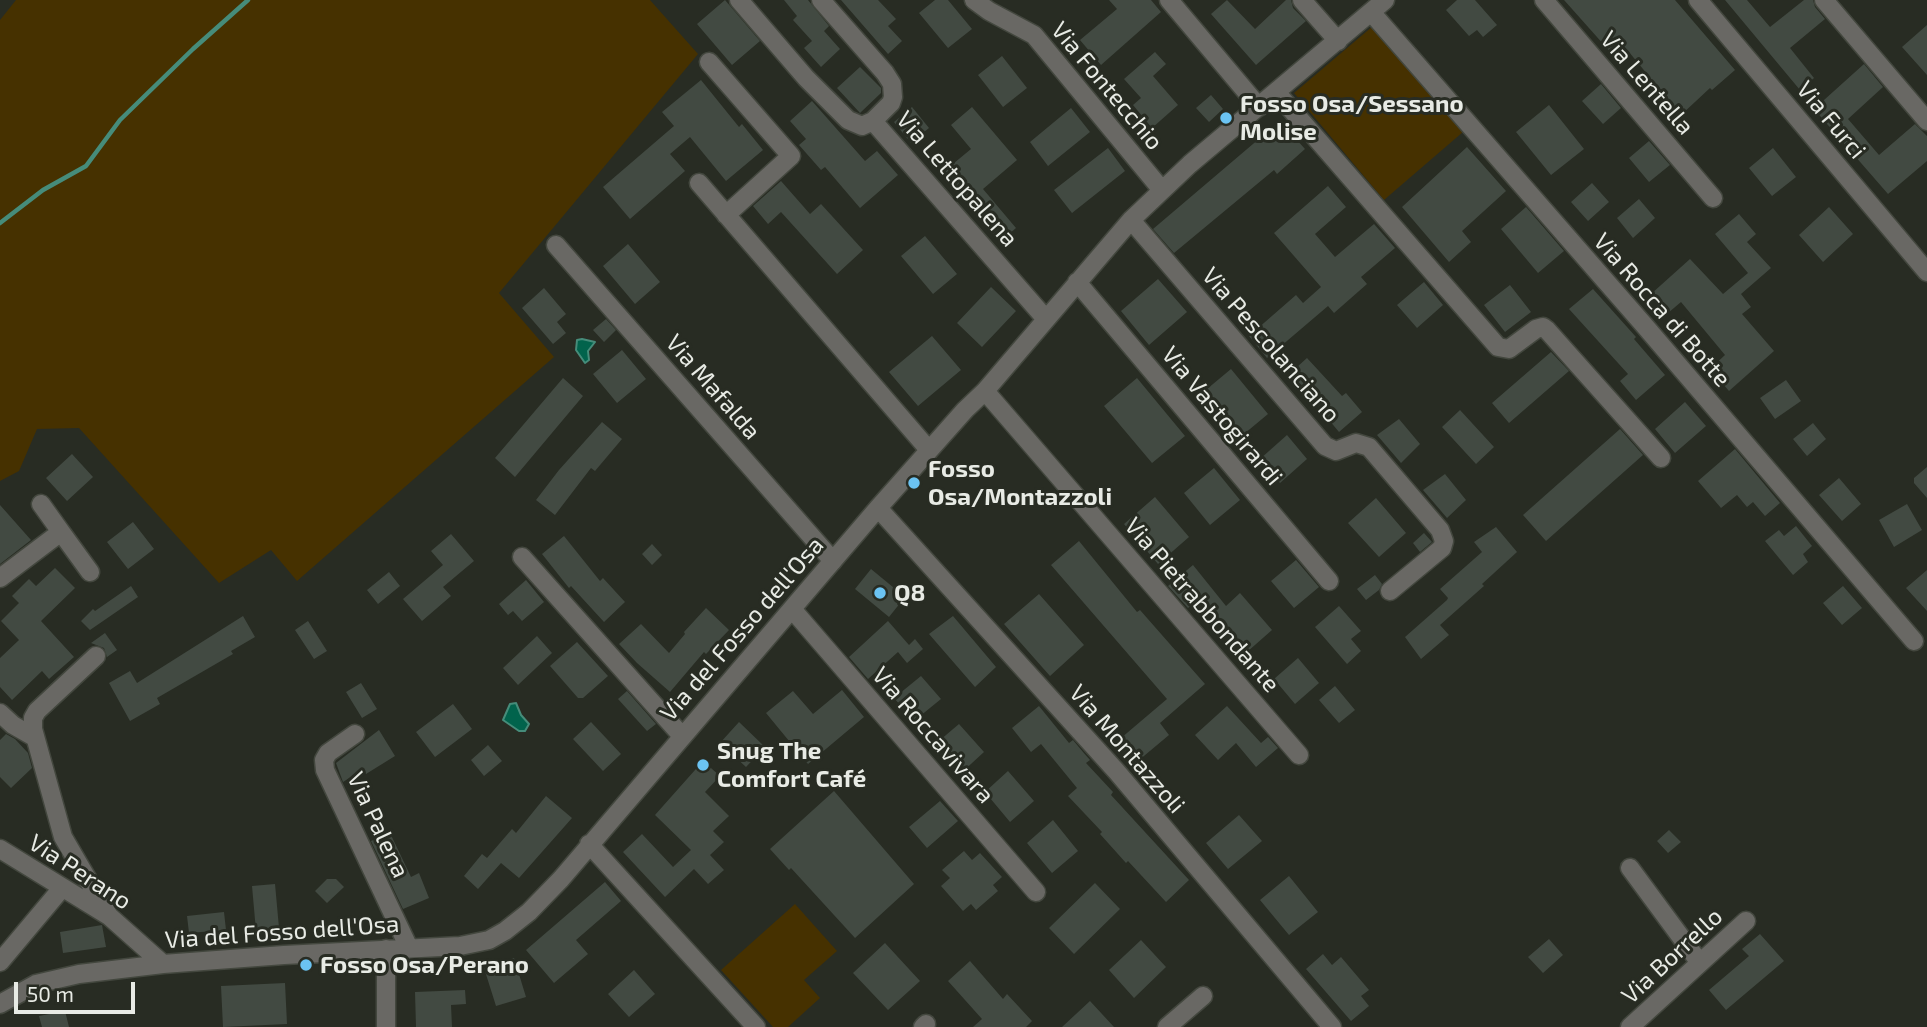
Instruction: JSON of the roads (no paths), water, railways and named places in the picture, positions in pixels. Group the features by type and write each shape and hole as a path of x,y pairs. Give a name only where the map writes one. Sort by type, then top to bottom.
{"street":[{"name":"Via Lettopalena","path":"739,0 806,78 848,120 862,126 873,121 1045,318"},
{"path":"821,0 892,84 891,103 873,121"},
{"name":"Via Fontecchio","path":"974,0 1034,35 1161,189"},
{"path":"1169,0 1259,107"},
{"path":"1302,0 1338,41"},
{"name":"Via del Fosso dell'Osa","path":"1,1002 52,979 163,964 471,944 502,933 540,902 878,508 985,391 1131,220 1161,189 1385,0"},
{"name":"Via Lentella","path":"1544,0 1713,198"},
{"name":"Via Furci","path":"1698,0 1927,272"},
{"path":"1824,0 1927,121"},
{"name":"Via Rocca di Botte","path":"1371,12 1644,325 1914,641"},
{"path":"709,62 791,156 726,215"},
{"path":"1276,92 1498,347 1509,349 1536,329 1543,327 1661,458"},
{"path":"699,183 929,450"},
{"name":"Via Pescolanciano","path":"1131,220 1325,446 1336,451 1356,443 1369,447 1440,530 1444,541 1441,548 1390,591"},
{"name":"Via Mafalda","path":"556,245 833,561"},
{"name":"Via Vastogirardi","path":"1077,282 1329,581"},
{"name":"Via Pietrabbondante","path":"985,391 1299,755"},
{"path":"41,504 90,572"},
{"name":"Via Montazzoli","path":"878,508 1117,772 1332,1027"},
{"path":"0,578 61,532"},
{"path":"522,557 682,736"},
{"name":"Via Roccavivara","path":"792,609 1036,892"},
{"path":"96,656 37,711 33,721 34,737 63,837 109,916"},
{"path":"0,713 13,725 34,737"},
{"name":"Via Palena","path":"355,734 328,753 324,760 325,769 409,948"},
{"path":"589,844 756,1027"},
{"name":"Via Perano","path":"0,849 109,916 163,964"},
{"path":"1630,868 1700,963"},
{"path":"0,962 62,887"},
{"name":"Via Borrello","path":"1630,1027 1746,921"},
{"path":"386,949 386,1027"},
{"path":"1167,1027 1203,996"}],"waterway":[{"path":"0,223 43,190 86,166 120,120 248,0"}],"place":[{"name":"Fosso Osa/Sessano Molise","path":"1226,118"},
{"name":"Fosso Osa/Montazzoli","path":"914,483"},
{"name":"Q8","path":"880,593"},
{"name":"Snug The Comfort Café","path":"703,765"},
{"name":"Fosso Osa/Perano","path":"306,965"}]}
